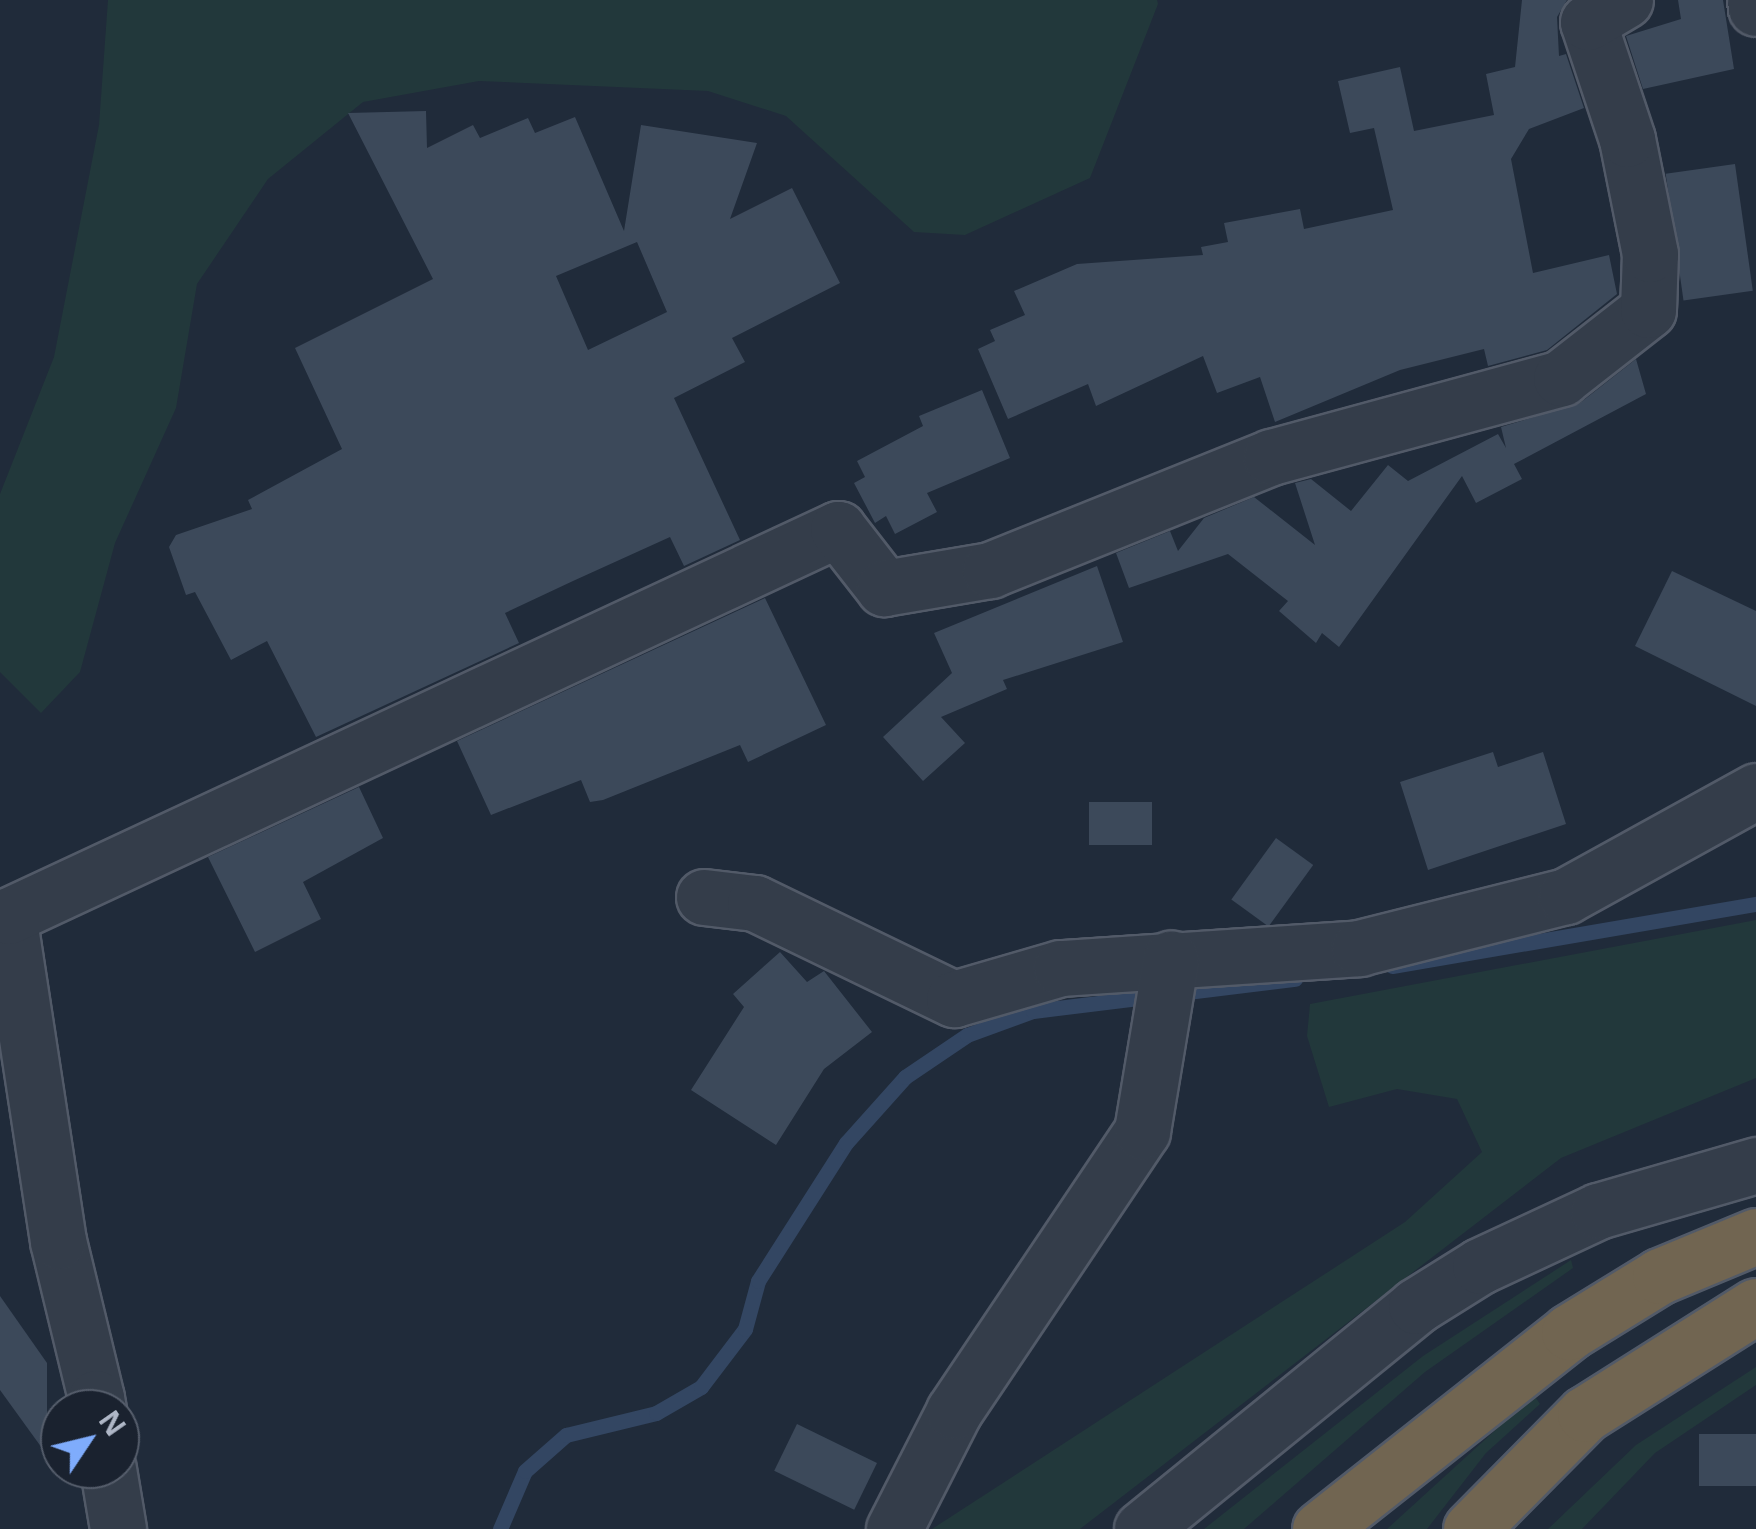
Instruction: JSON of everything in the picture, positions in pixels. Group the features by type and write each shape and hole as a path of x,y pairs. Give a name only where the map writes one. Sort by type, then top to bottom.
{"highway":[{"path":"1320,1529 1569,1332 1660,1276 1756,1236"},
{"path":"1470,1529 1584,1414 1756,1306"}],"street":[{"path":"93,1389 58,1241 8,916 838,529 884,588 990,570 1271,457 1561,378 1648,310 1650,254 1628,139 1588,22 1625,0"},
{"path":"1756,0 1756,8"},
{"path":"704,897 755,902 954,999 1061,968 1359,948 1566,896 1756,791"},
{"path":"894,1529 954,1411 1142,1131 1171,958"},
{"path":"1142,1529 1416,1306 1480,1266 1598,1211 1756,1165"},
{"path":"111,1489 118,1529"}],"green space":[{"path":"108,0 1157,0 1158,4 1090,178 965,235 914,232 786,116 708,91 479,81 363,102 268,179 197,284 176,408 115,543 80,672 41,713 0,672 0,494 54,357 99,125"},
{"path":"1756,920 1756,1078 1561,1158 1080,1529 932,1529 1405,1222 1482,1152 1457,1099 1397,1089 1329,1107 1307,1036 1310,1004"},
{"path":"1571,1260 1573,1268 1425,1372 1244,1529 1204,1529 1423,1356"},
{"path":"1756,1367 1756,1385 1655,1453 1582,1529 1548,1529 1636,1445"},
{"path":"1534,1395 1540,1404 1486,1453 1427,1529 1387,1529"}],"building":[{"path":"1522,0 1567,0 1557,17 1559,56 1566,54 1584,108 1529,129 1511,159 1533,273 1609,255 1617,294 1547,350 1488,366 1484,349 1400,370 1275,422 1260,377 1217,393 1203,356 1096,406 1088,384 1008,419 978,349 995,341 990,330 1025,315 1014,291 1077,264 1203,255 1201,247 1228,242 1224,223 1300,209 1304,229 1393,210 1374,128 1350,133 1338,81 1400,67 1414,131 1494,115 1486,74 1515,67"},
{"path":"1678,0 1723,0 1734,69 1643,89 1626,36 1681,19"},
{"path":"426,111 427,148 473,125 480,138 528,118 535,133 575,117 624,231 641,125 757,143 730,219 792,188 840,283 732,338 745,362 674,398 740,540 684,566 670,537 573,581 505,613 519,643 316,737 267,641 231,660 195,592 186,595 169,547 176,535 252,509 248,500 342,449 295,348 433,279 348,113","holes":["637,242 667,312 588,350 556,276"]},
{"path":"1735,164 1753,291 1683,300 1666,174"},
{"path":"1636,359 1646,394 1514,464 1522,479 1476,503 1462,476 1339,647 1322,633 1316,643 1279,611 1288,601 1228,554 1129,588 1116,553 1170,531 1178,551 1204,518 1254,497 1315,545 1295,483 1311,479 1351,511 1388,465 1408,481 1498,434 1506,448 1501,427 1580,403"},
{"path":"982,390 1010,458 927,493 937,512 895,534 886,516 875,523 854,483 865,477 857,461 923,426 919,416"},
{"path":"1097,566 1123,642 1003,680 1007,689 941,717 965,743 923,781 883,737 952,673 934,633"},
{"path":"1672,571 1756,611 1756,706 1635,646"},
{"path":"765,598 826,725 748,762 740,745 603,800 590,802 581,780 491,815 457,741"},
{"path":"1493,752 1498,767 1543,752 1566,824 1428,870 1400,782"},
{"path":"359,787 383,838 303,882 321,919 255,952 208,857"},
{"path":"1089,802 1152,802 1152,845 1089,845"},
{"path":"1276,838 1313,865 1269,927 1231,899"},
{"path":"780,952 807,982 824,971 872,1032 824,1069 776,1145 691,1090 744,1007 733,994"},
{"path":"0,1296 47,1363 47,1389 40,1389 40,1445 0,1390"},
{"path":"797,1424 877,1463 854,1510 774,1471"},
{"path":"1699,1434 1756,1434 1756,1486 1699,1486"}],"waterway":[{"path":"1392,966 1756,904"},
{"path":"500,1529 525,1471 566,1435 656,1413 701,1387 745,1329 758,1281 846,1143 905,1077 967,1035 1033,1011 1295,979"}]}
